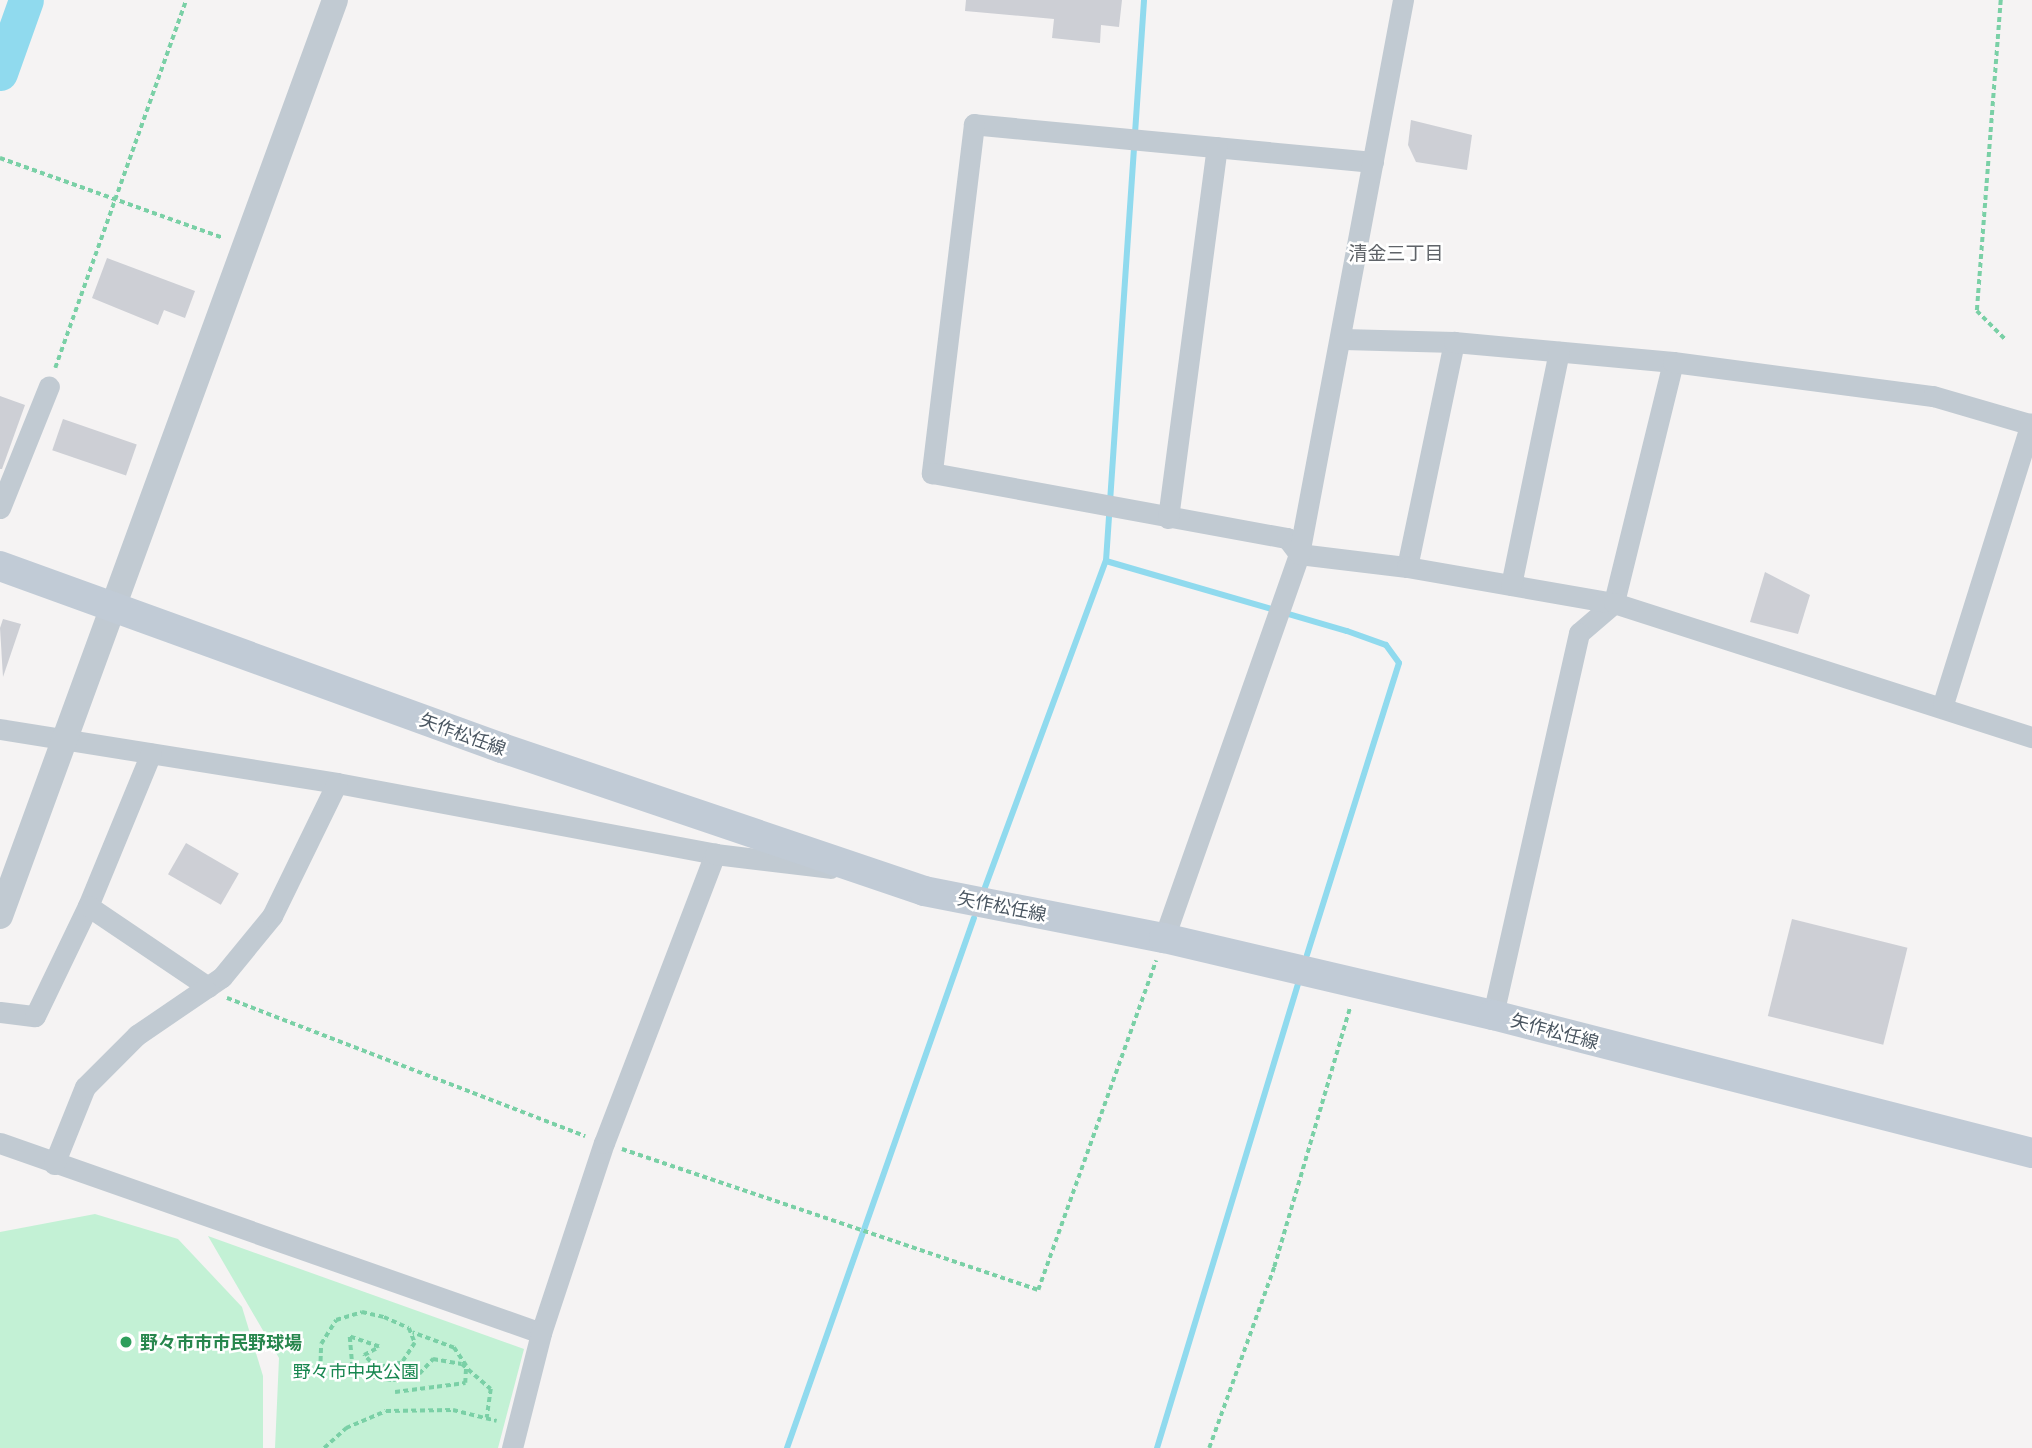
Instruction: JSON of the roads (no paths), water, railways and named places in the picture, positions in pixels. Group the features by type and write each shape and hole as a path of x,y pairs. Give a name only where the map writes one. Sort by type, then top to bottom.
{"main road":[{"name":"矢作松任線","path":"0,566 111,609 858,872 924,891 1164,938 1493,1015 2032,1153"}],"street":[{"path":"0,916 335,0"},
{"path":"1164,938 1280,619 1299,554 1343,340 1403,0"},
{"path":"1373,162 974,124 932,473 1287,538 1299,554 1407,567 1614,603 1944,704 2032,737"},
{"path":"1168,518 1217,147"},
{"path":"1343,340 1454,342 1673,362 1933,396 2031,424 1944,704"},
{"path":"1407,567 1454,342"},
{"path":"1511,585 1559,352"},
{"path":"1493,1015 1579,634 1614,603 1673,362"},
{"path":"0,508 49,386"},
{"path":"0,729 337,783 715,854 858,872"},
{"path":"0,1012 35,1016 88,906 151,753"},
{"path":"54,1164 85,1087 137,1035 208,986 272,916 337,783"},
{"path":"512,1448 541,1334 604,1143 715,854"},
{"path":"88,906 208,986"},
{"path":"0,1143 541,1334"}],"waterway":[{"path":"0,73 26,0"},
{"path":"984,890 1106,561 1144,0"},
{"path":"1106,561 1347,631 1386,645 1399,663 1307,955"},
{"path":"787,1448 974,918"},
{"path":"1157,1448 1299,981"}],"place":[{"name":"野々市市市民野球場","path":"126,1342"}],"district":[{"name":"清金三丁目","path":"1396,254"}],"park label":[{"name":"野々市中央公園","path":"356,1371"}]}
